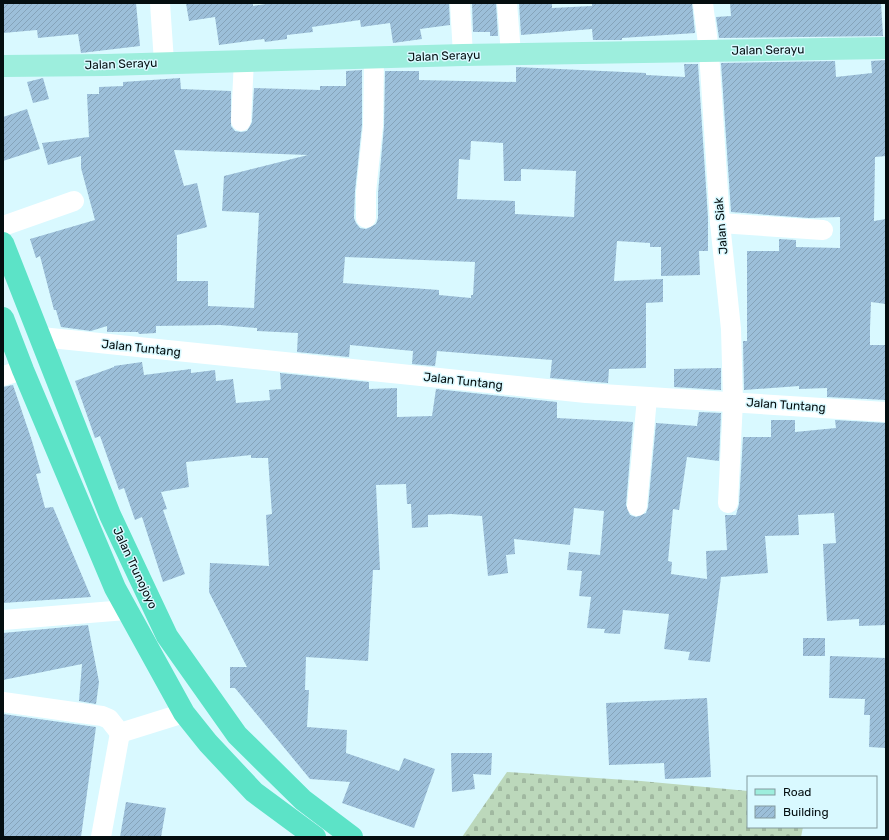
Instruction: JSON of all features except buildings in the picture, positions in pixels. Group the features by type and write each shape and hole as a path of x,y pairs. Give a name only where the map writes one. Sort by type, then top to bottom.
{"highway":[{"name":"Jalan Trunojoyo","path":"3,243 110,515 167,636 237,735 303,800 352,837"},
{"path":"3,318 13,373 87,523 126,610 184,713 208,743 254,792 315,837"}],"main road":[{"name":"Jalan Serayu","path":"3,66 106,65 164,62 511,54 886,48"}],"street":[{"path":"160,3 164,62"},
{"path":"460,3 463,55"},
{"path":"507,3 511,54"},
{"name":"Jalan Siak","path":"703,3 709,52 720,223 731,329 733,401 728,503"},
{"path":"366,218 366,192 373,126 374,58"},
{"path":"241,121 244,60"},
{"path":"3,226 74,201"},
{"path":"720,223 823,230"},
{"name":"Jalan Tuntang","path":"41,338 647,398 733,401 886,412"},
{"path":"637,506 647,398"},
{"path":"3,620 126,610"},
{"path":"3,702 102,716 109,719 120,733 101,837"},
{"path":"120,733 184,713"}],"green space":[{"path":"507,772 641,781 747,791 747,828 803,828 801,837 462,837"}]}
